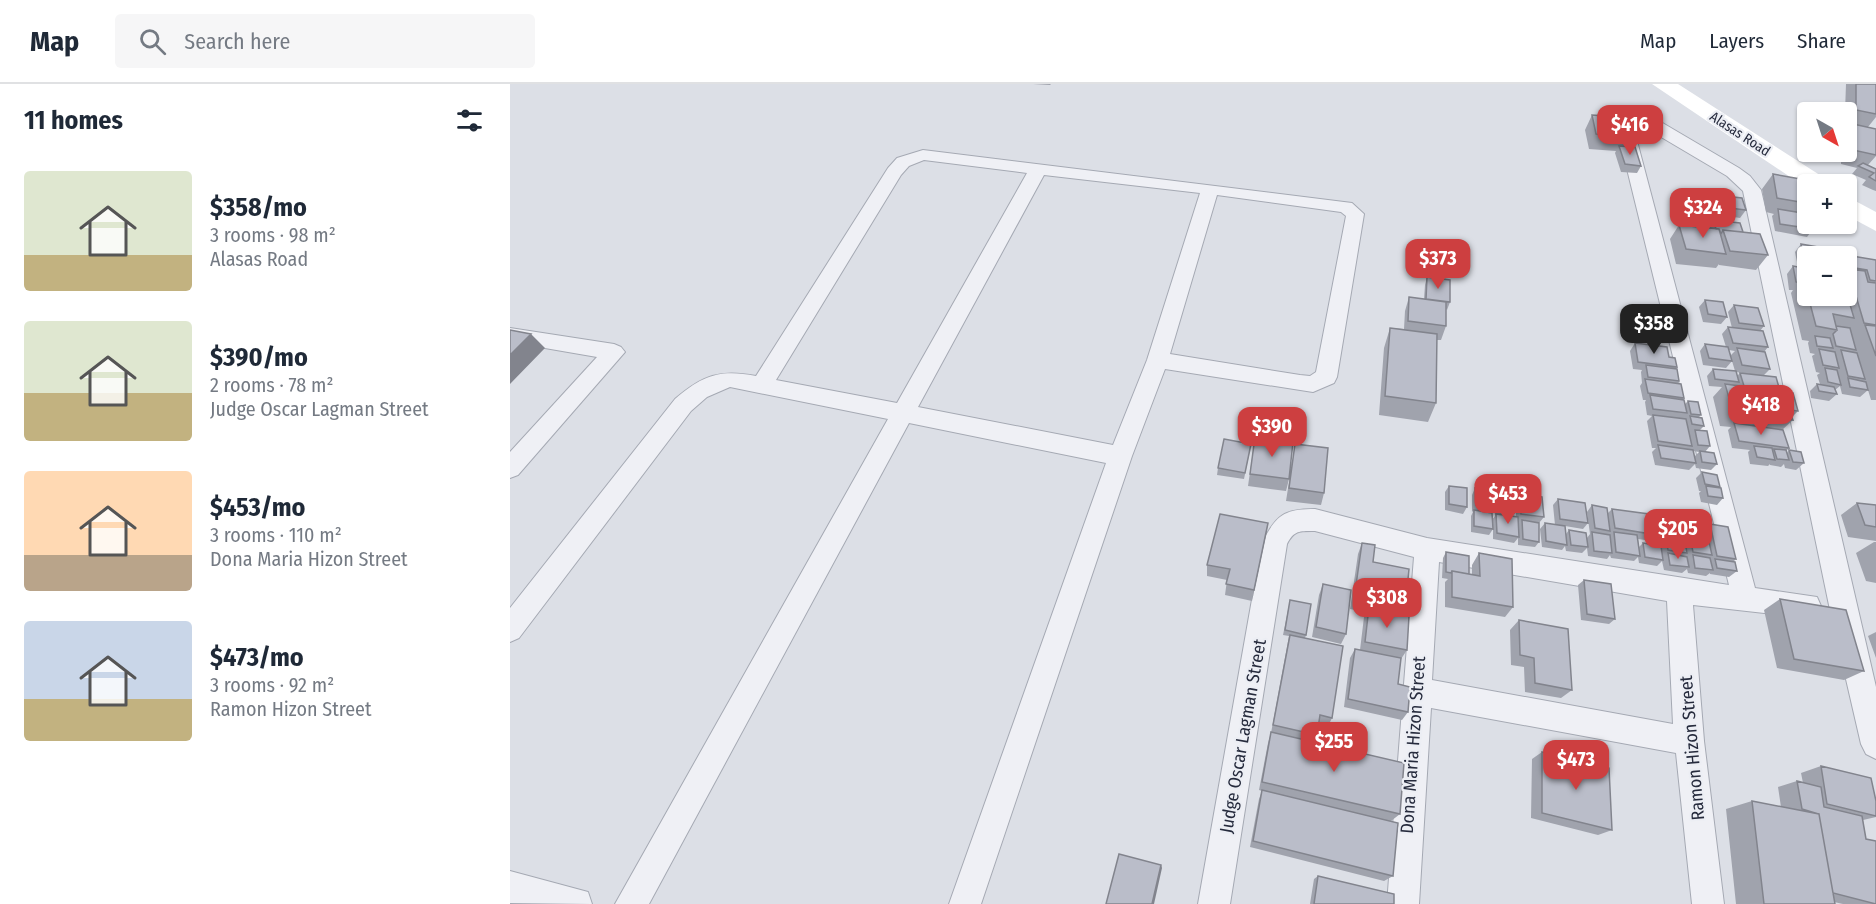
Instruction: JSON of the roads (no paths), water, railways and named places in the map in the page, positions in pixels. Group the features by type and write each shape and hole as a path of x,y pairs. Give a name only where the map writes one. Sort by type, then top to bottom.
{"street":[{"name":"Alasas Road","path":"1663,84 1802,174"},
{"path":"1745,598 1623,120 1632,116 1643,118 1733,172 1752,190 1843,610 1876,744"},
{"path":"762,384 894,172 903,162 923,155 1346,207 1355,214 1326,377 1313,384 1300,383 1158,360"},
{"path":"631,904 1038,169"},
{"path":"965,904 1120,456 1158,360 1210,189"},
{"path":"1857,211 1876,223"},
{"path":"510,335 614,352 510,468"},
{"path":"510,629 683,405 699,391 729,379 762,384 902,415 1120,456"},
{"name":"Judge Oscar Lagman Street","path":"1214,904 1275,543 1279,533 1296,520 1315,520 1426,549 1679,591 1843,610"},
{"name":"Dona Maria Hizon Street","path":"1403,904 1426,549"},
{"name":"Ramon Hizon Street","path":"1679,591 1689,741 1708,904"},
{"path":"1415,691 1689,741"},
{"path":"510,887 576,904"}]}
